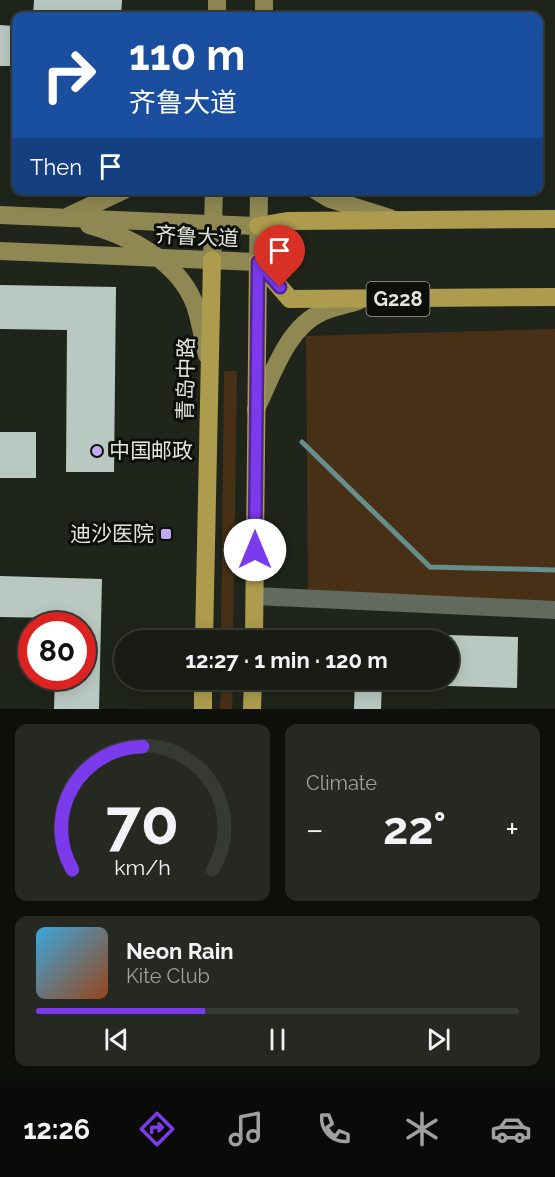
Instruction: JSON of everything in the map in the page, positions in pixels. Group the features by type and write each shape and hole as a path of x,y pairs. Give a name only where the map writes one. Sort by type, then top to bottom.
{"highway":[{"name":"齐鲁大道","path":"258,226 287,221 400,222 555,219"},
{"name":"青岛中路","path":"204,630 208,360 212,260"},
{"name":"齐鲁大道","path":"258,262 290,299 555,297"},
{"path":"254,630 258,262"},
{"path":"203,690 203,709"},
{"path":"252,709 253,690"}],"main road":[{"path":"64,218 113,195"},
{"name":"青岛中路","path":"212,260 214,195"},
{"path":"258,262 259,195"},
{"path":"323,195 400,222"},
{"name":"齐鲁大道","path":"0,215 258,226"},
{"path":"64,218 105,230 144,247 172,271 194,303 208,360"},
{"name":"齐鲁大道","path":"0,251 258,262"},
{"path":"256,409 284,351 298,331 320,313 361,300"}],"street":[{"path":"255,596 555,610"}],"shaded area":[{"path":"555,329 555,616 308,599 306,336"},
{"path":"224,371 237,371 233,630 221,630"},
{"path":"221,690 233,690 232,709 220,709"}],"building":[{"path":"34,0 122,0 121,12 33,12"},
{"path":"0,25 12,26 12,66 0,66"},
{"path":"0,285 116,287 114,472 66,472 67,330 0,329"},
{"path":"0,432 36,432 36,478 0,478"},
{"path":"0,576 102,579 99,709 54,709 55,690 96,690 96,612 18,612 18,617 0,617"},
{"path":"459,635 518,637 517,688 459,686"},
{"path":"355,690 382,690 381,709 354,709"}],"waterway":[{"path":"302,442 430,567 555,570"}],"place":[{"name":"中国邮政","path":"97,451"},
{"name":"迪沙医院","path":"166,534"}],"route":[{"path":"255,550 258,262 280,287"}]}
